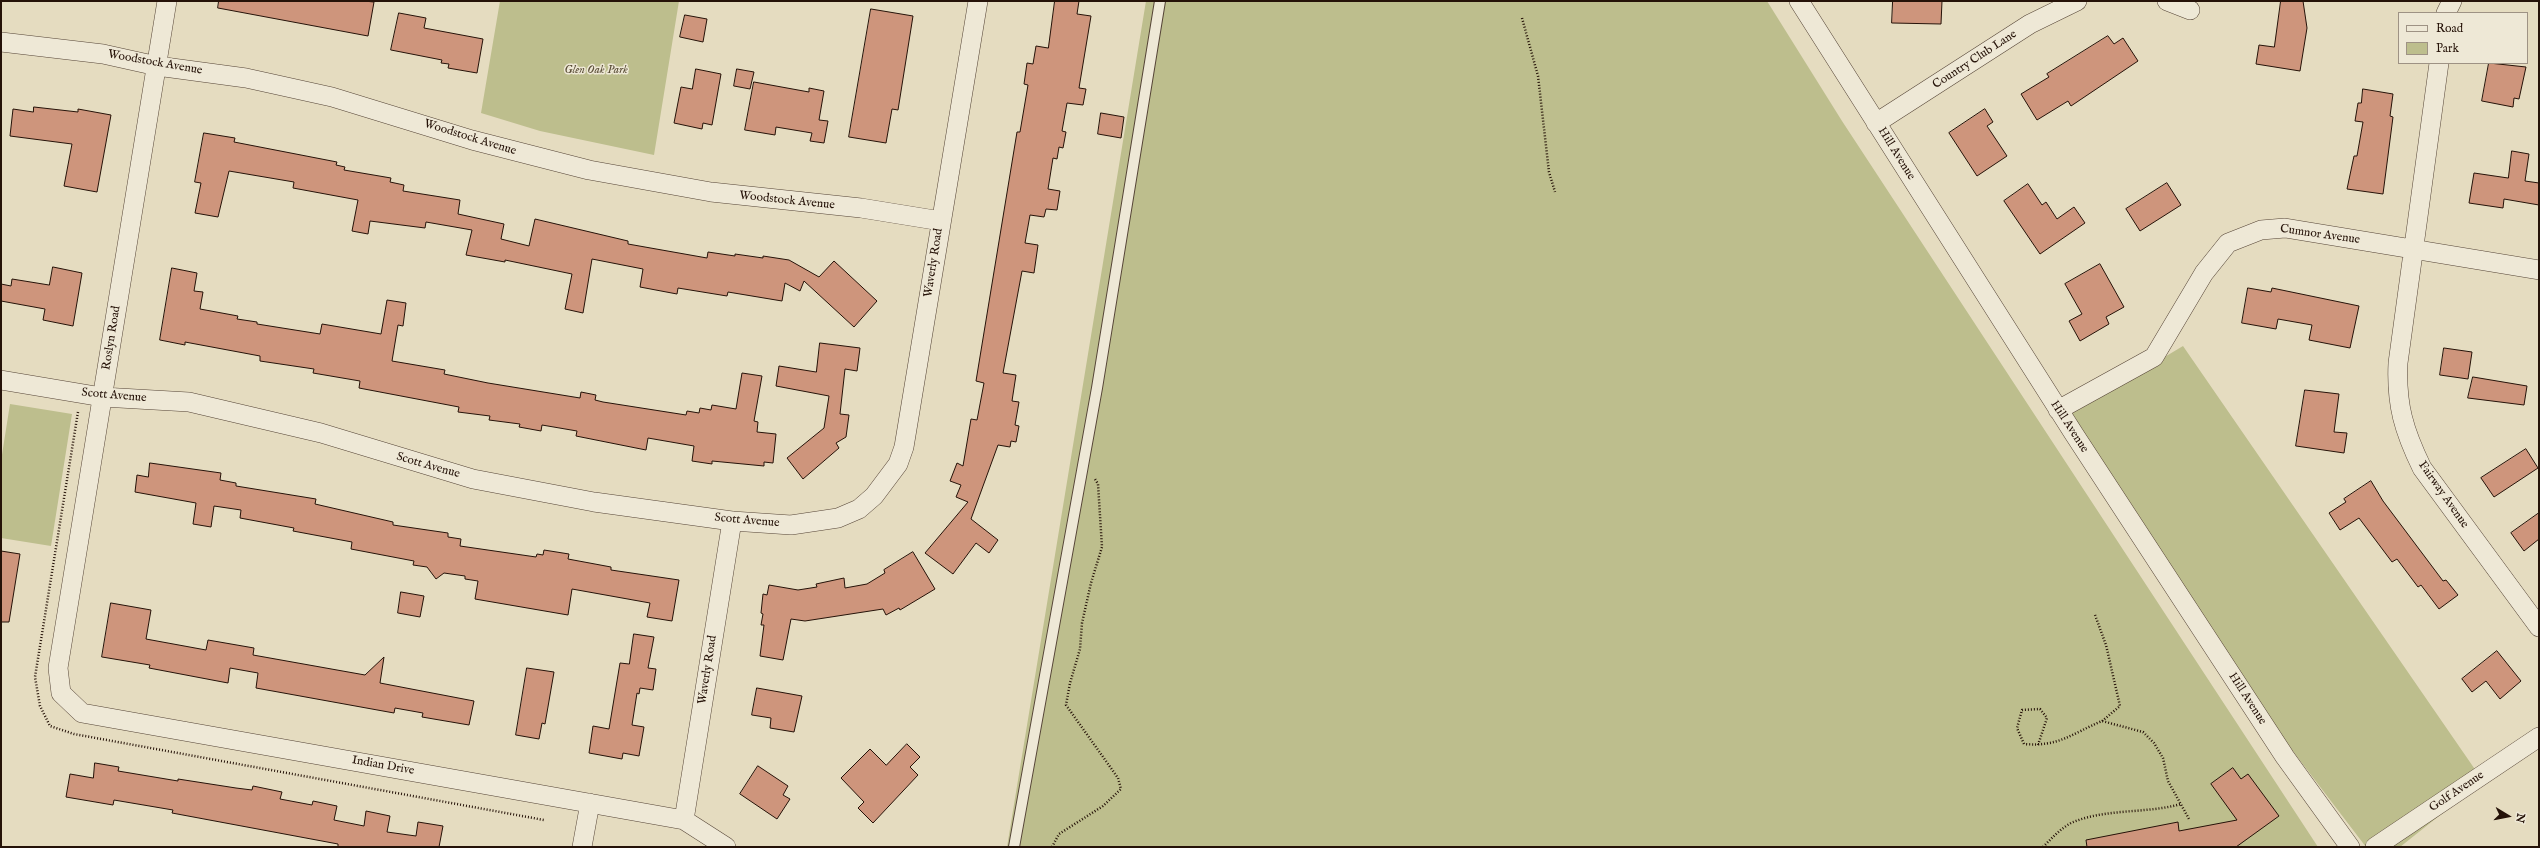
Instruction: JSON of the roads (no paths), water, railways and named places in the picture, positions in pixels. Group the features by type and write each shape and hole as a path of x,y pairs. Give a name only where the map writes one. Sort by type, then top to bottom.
{"street":[{"name":"Roslyn Road","path":"82,713 61,693 58,668 168,1"},
{"name":"Waverly Road","path":"858,509 888,480 898,464 904,447 978,1"},
{"name":"Hill Avenue","path":"1799,1 2058,410 2285,757 2350,847"},
{"name":"Country Club Lane","path":"1876,123 2030,24 2077,1"},
{"path":"2167,1 2190,10"},
{"path":"2446,12 2452,1"},
{"name":"Woodstock Avenue","path":"1,42 103,54 157,66 246,78 332,97 479,142 589,170 711,192 861,208 941,221"},
{"name":"Fairway Avenue","path":"2440,64 2398,363 2397,392 2402,422 2422,468 2539,627"},
{"name":"Cumnor Avenue","path":"2058,410 2154,357 2204,273 2228,243 2261,230 2285,228 2539,270"},
{"name":"Scott Avenue","path":"1,380 102,397 189,402 321,433 473,479 594,502 732,520 791,524 815,523 838,518 858,509"},
{"name":"Waverly Road","path":"684,820 732,520"},
{"name":"Indian Drive","path":"82,713 684,820"},
{"name":"Golf Avenue","path":"2375,847 2539,738"},
{"path":"582,847 590,803"},
{"path":"684,820 726,847"}],"lane":[{"path":"1014,847 1098,388 1160,1"}],"park label":[{"name":"Glen Oak Park","path":"596,71"}]}
